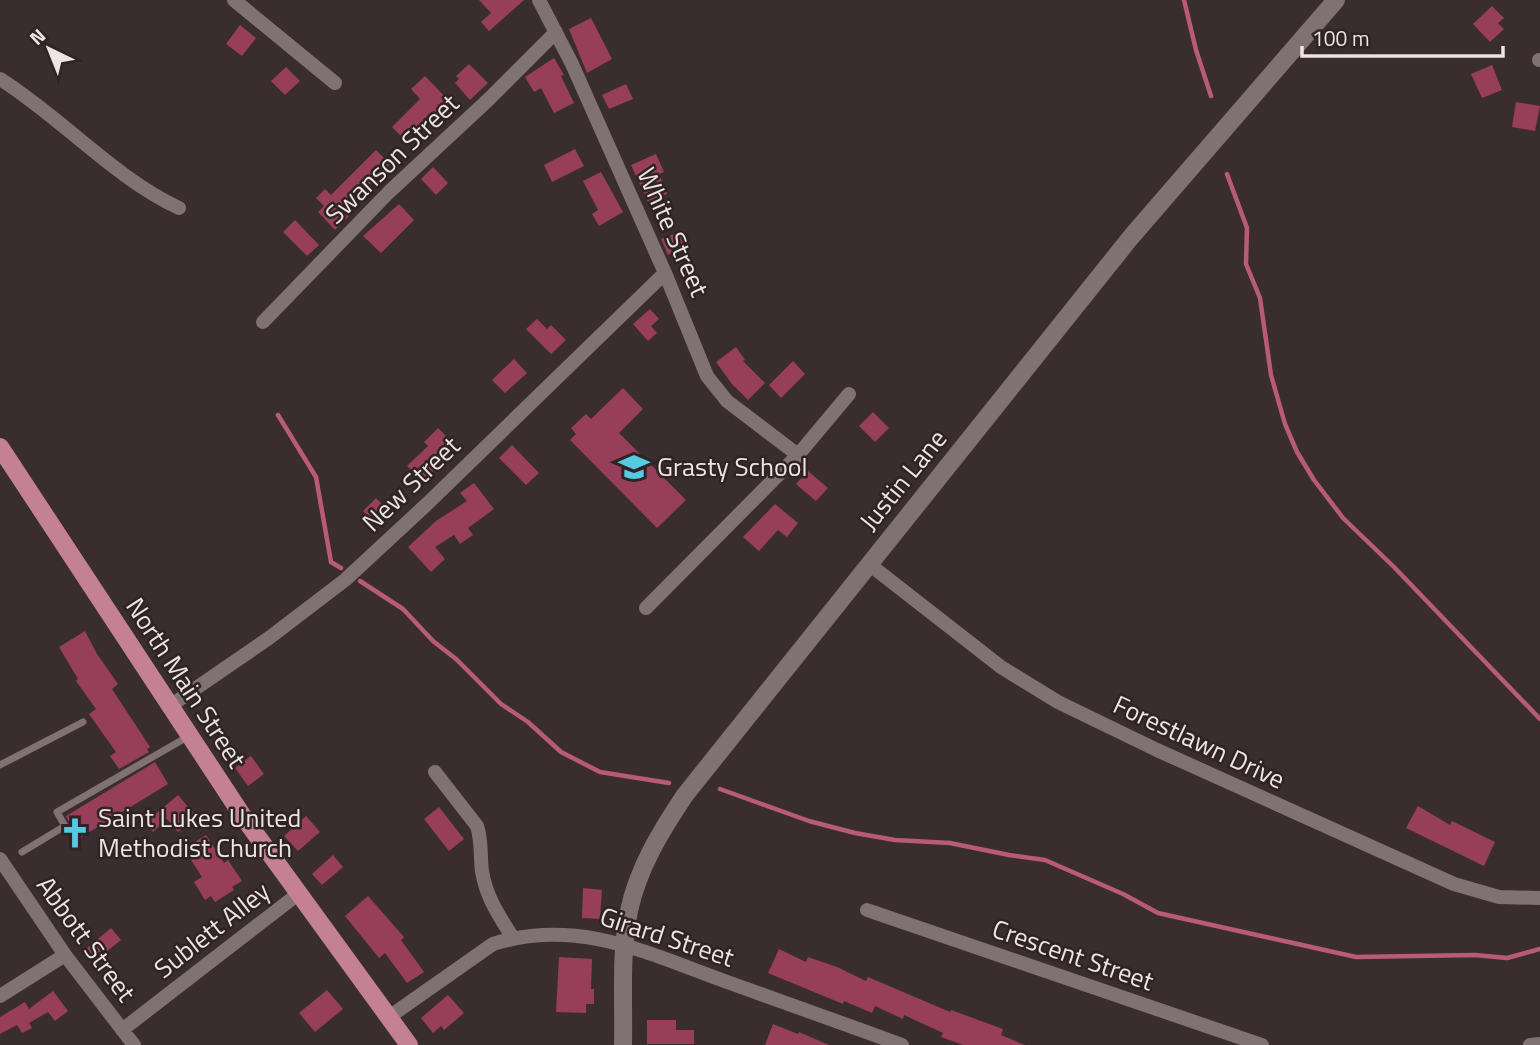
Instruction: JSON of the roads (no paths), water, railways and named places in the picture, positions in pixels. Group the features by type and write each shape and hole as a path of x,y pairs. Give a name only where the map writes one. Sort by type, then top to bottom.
{"main road":[{"name":"Justin Lane","path":"623,1045 625,944 629,911 644,864 685,795 1131,237 1336,0"},
{"name":"North Main Street","path":"0,447 244,818 409,1045"}],"street":[{"path":"234,0 335,83"},
{"name":"White Street","path":"539,0 665,273 707,376 727,401 798,455"},
{"name":"Swanson Street","path":"263,321 389,192 556,32"},
{"path":"0,79 48,111 138,186 179,208"},
{"name":"New Street","path":"170,706 345,580 665,273"},
{"path":"646,608 798,455 849,394"},
{"name":"Forestlawn Drive","path":"869,564 1020,680 1068,707 1454,884 1499,897 1540,898"},
{"path":"435,772 477,826 481,837 485,888 492,906 513,938"},
{"name":"Abbott Street","path":"0,859 65,955 134,1045"},
{"name":"Sublett Alley","path":"122,1030 298,894"},
{"name":"Crescent Street","path":"867,911 1262,1045"},
{"name":"Girard Street","path":"389,1017 481,950 513,938 569,934 625,944 902,1045"},
{"path":"0,996 65,955"},
{"path":"1530,1045 1540,1044"}],"lane":[{"path":"0,765 83,722"},
{"path":"22,852 65,826 57,813 189,735"}],"waterway":[{"path":"1184,0 1211,96"},
{"path":"1227,174 1247,228 1246,264 1260,298 1271,375 1285,424 1297,452 1343,518 1394,567 1540,719"},
{"path":"278,415 316,477 331,562 341,568"},
{"path":"360,581 403,609 501,704 528,722 561,752 600,772 669,783"},
{"path":"720,789 809,821 855,833 895,840 950,843 1045,860 1123,894 1158,913 1356,957 1475,955 1507,958 1540,949"}],"place":[{"name":"Grasty School","path":"634,467"},
{"name":"Saint Lukes United Methodist Church","path":"75,833"}]}
